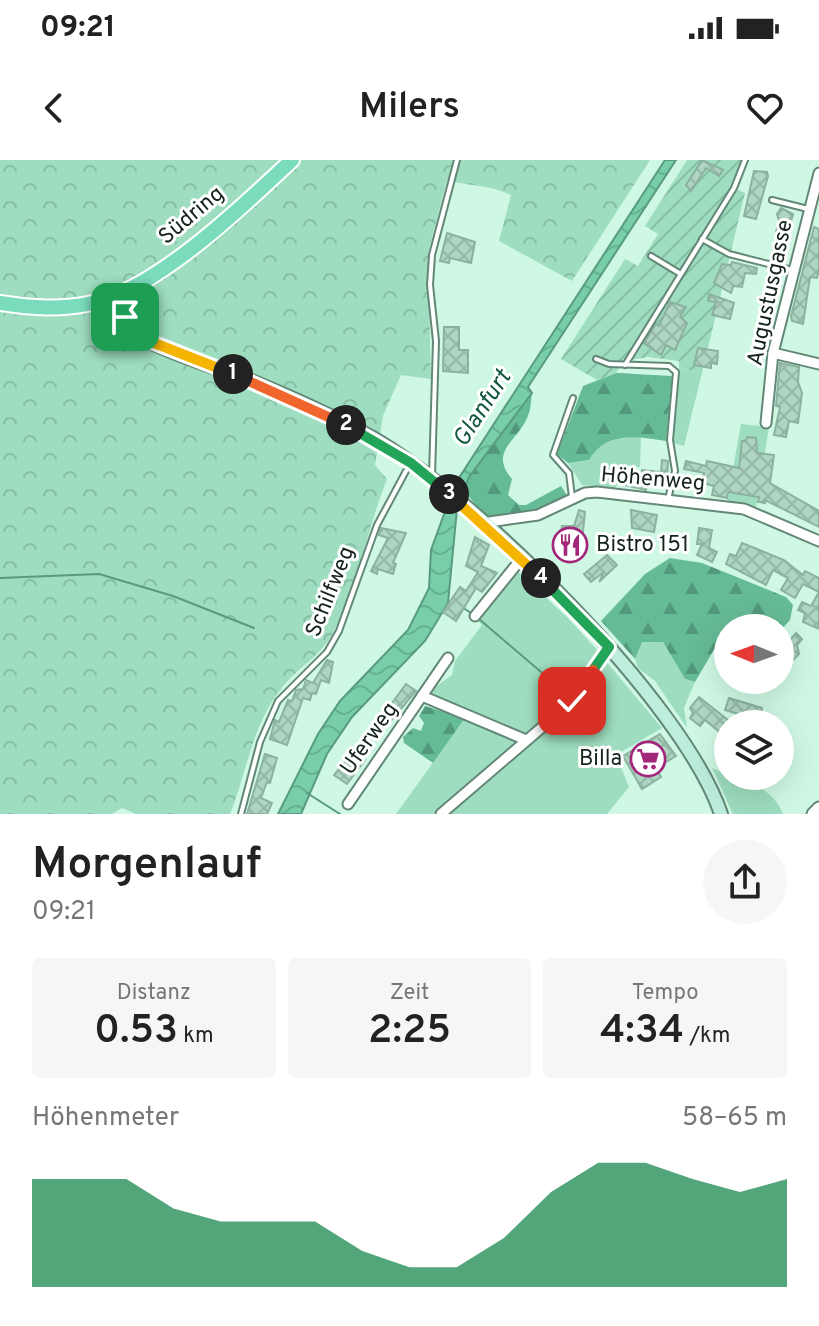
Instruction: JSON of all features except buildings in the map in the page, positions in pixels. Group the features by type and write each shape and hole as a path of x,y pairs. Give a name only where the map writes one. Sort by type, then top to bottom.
{"main road":[{"name":"Südring","path":"115,296 189,249 292,160"},
{"path":"0,303 60,308 115,296 125,317 144,339 294,399 373,438 409,467 432,479 521,559 609,647 688,745 721,814"}],"street":[{"name":"Augustusgasse","path":"766,423 773,353 792,270 818,180"},
{"path":"773,353 819,364"},
{"name":"Höhenweg","path":"482,523 538,515 572,499 597,492 756,512 819,541"},
{"path":"475,616 521,559"},
{"path":"441,814 572,701 609,647"},
{"name":"Uferweg","path":"348,804 448,658"},
{"name":"Uferweg","path":"422,696 526,740"},
{"path":"813,814 819,808"}],"lane":[{"path":"432,479 436,341 430,285 432,255 457,160"},
{"path":"625,365 734,188 745,160"},
{"path":"772,200 808,209"},
{"path":"702,239 729,254 792,270"},
{"path":"651,256 679,273"},
{"path":"596,359 605,364 669,366 676,372 670,440 675,471 668,499"},
{"path":"572,499 569,473 553,455 573,398"},
{"name":"Schilfweg","path":"241,814 260,742 278,701 333,642 377,525 409,467"}],"green space":[{"path":"0,160 650,160 572,281 499,241 511,195 496,189 447,180 428,253 431,379 401,375 383,416 375,465 387,479 345,607 324,646 288,680 271,703 257,733 230,814 136,814 122,808 112,814 0,814"},
{"path":"687,160 743,160 730,186 745,193 702,373 679,368 679,361 648,357 624,361 616,373 597,380 561,359 625,259 638,266 658,234 645,226"},
{"path":"679,368 702,373 684,446 672,443"},
{"path":"616,373 672,376 666,441 633,437 613,440 604,444 589,460 568,463 557,454 583,386"},
{"path":"532,393 525,422 504,452 505,469 512,479 508,495 519,505 526,505 561,486 568,497 528,513 485,516 465,492 469,477"},
{"path":"741,424 769,427 756,507 727,502"},
{"path":"624,435 641,437 640,467 626,467 615,489 582,485 568,463 589,460 596,448"},
{"path":"670,558 702,563 786,597 793,605 791,614 714,614 714,650 695,682 685,679 663,642 642,642 635,659 601,621 645,574"},
{"path":"515,569 567,617 601,654 570,699 529,734 521,735 435,699 428,692 452,675 455,661 482,625 476,619"},
{"path":"641,642 663,642 685,679 695,682 684,708 687,728 655,681 638,668 635,659"},
{"path":"605,660 662,728 616,755 629,787 607,814 396,814 465,718 527,743 573,705"},
{"path":"425,706 465,718 433,763 404,743 403,737 413,728 421,731 424,723 419,716"},
{"path":"722,790 763,790 778,804 783,814 733,814"}],"water":[{"name":"Glanfurt","path":"665,160 676,160 528,387 532,393 469,477 457,509 448,603 425,641 352,717 327,754 301,814 278,814 318,734 340,701 408,630 429,588 431,550 455,484"}],"waterway":[{"path":"0,578 99,574 173,596 254,628"},
{"path":"462,607 471,613"},
{"path":"479,619 568,695"},
{"path":"577,702 595,717"},
{"path":"307,793 340,814"}],"place":[{"name":"Bistro 151","path":"570,545"},
{"name":"Billa","path":"648,759"}],"route":[{"path":"125,317 144,339 332,417 373,438 432,479 545,582 609,647 572,701"}]}
